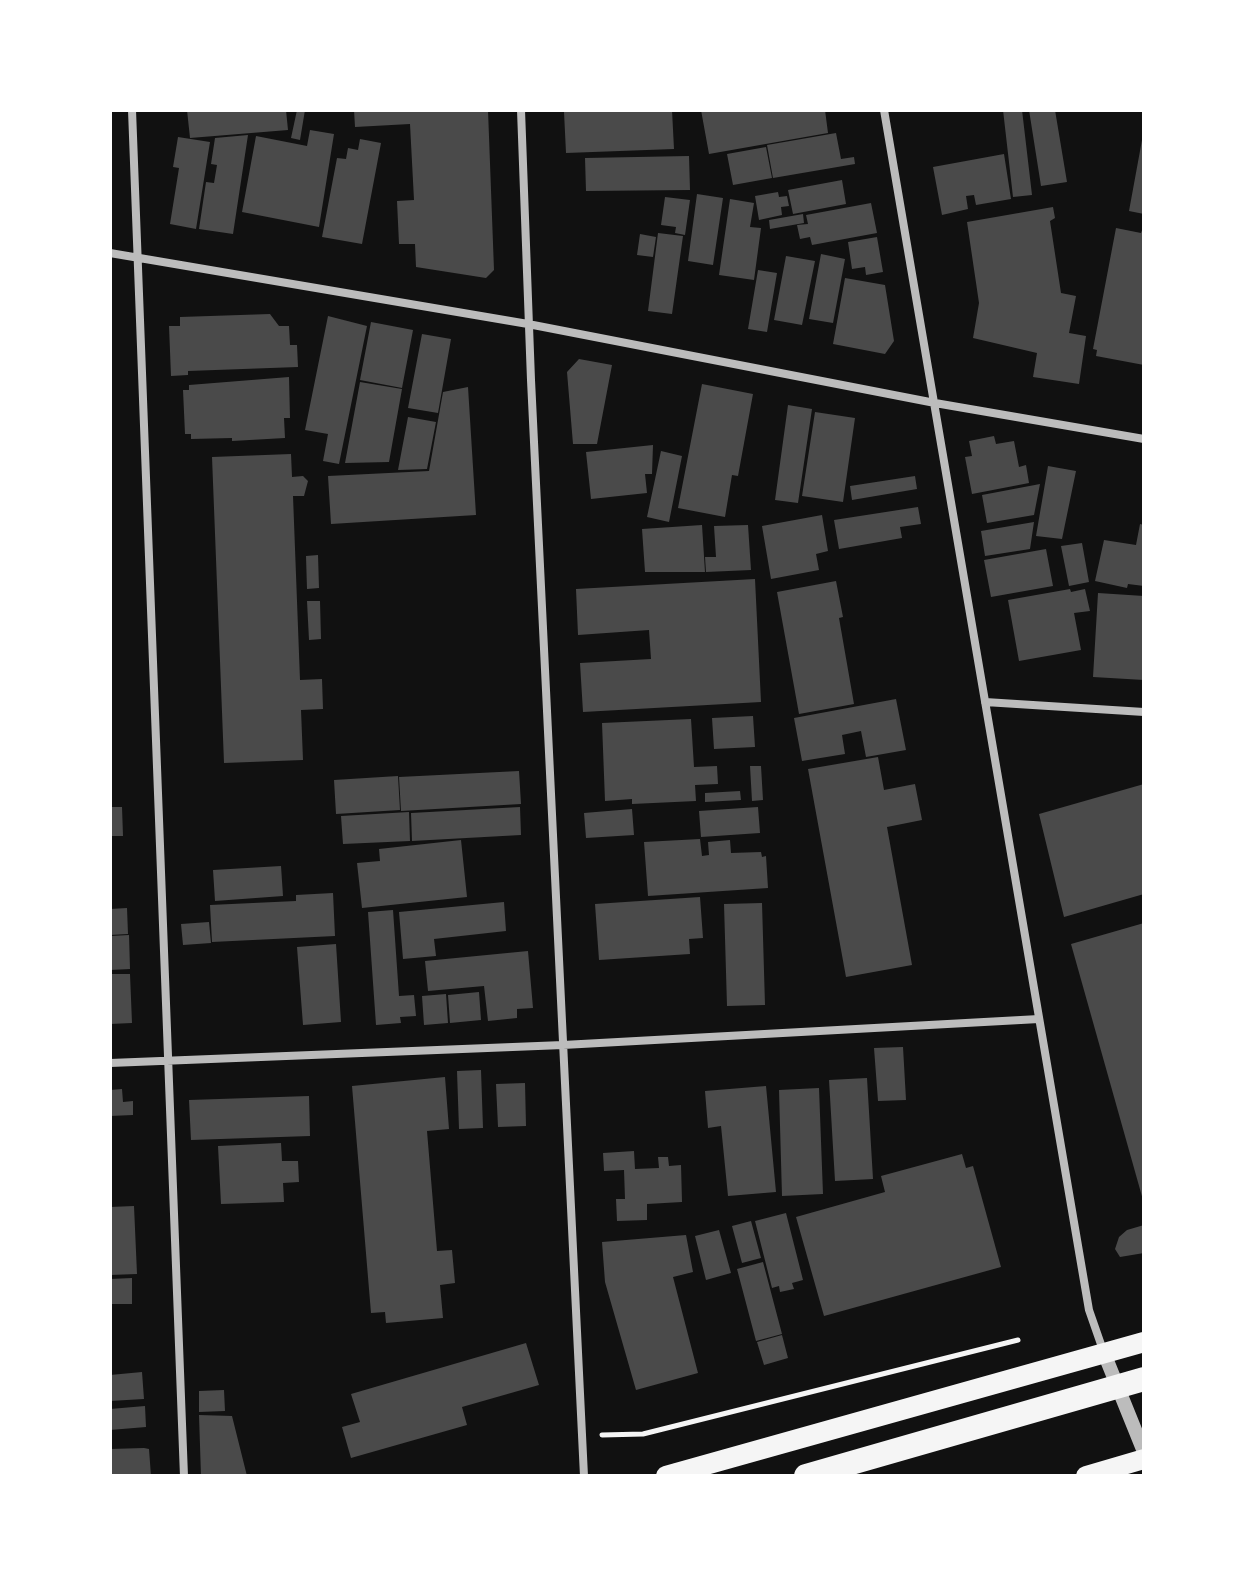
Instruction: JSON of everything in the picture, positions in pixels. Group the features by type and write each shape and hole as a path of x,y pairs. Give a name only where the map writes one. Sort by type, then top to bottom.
{"highway":[{"path":"806,1476 1144,1379"}],"main road":[{"path":"666,1476 1144,1342"},
{"path":"1086,1476 1144,1459"}],"street":[{"path":"132,110 184,1476"},
{"path":"521,110 528,324 584,1476"},
{"path":"884,110 1089,1310 1144,1452"},
{"path":"110,253 528,324 935,403 1144,439"},
{"path":"985,702 1144,712"},
{"path":"110,1063 563,1045 1039,1019"}],"path":[{"path":"597,1436 643,1434 1018,1340"}],"building":[{"path":"187,110 286,110 288,130 190,138"},
{"path":"297,110 305,110 300,140 291,138"},
{"path":"354,110 488,110 494,270 486,278 416,267 415,244 399,244 397,201 414,200 410,124 355,127"},
{"path":"672,110 674,149 566,153 564,112"},
{"path":"701,110 825,110 828,133 709,154"},
{"path":"1003,110 1022,110 1032,195 1013,197"},
{"path":"1029,110 1055,110 1067,182 1041,186"},
{"path":"310,130 334,134 319,227 242,212 256,136 307,146"},
{"path":"836,133 841,159 854,157 855,164 773,178 767,145"},
{"path":"248,135 233,234 199,229 206,182 214,183 217,165 211,164 215,138"},
{"path":"178,137 210,142 196,229 170,224 179,168 173,167"},
{"path":"360,139 381,143 362,244 322,237 337,158 346,159 348,148 358,150"},
{"path":"1144,140 1144,214 1129,211"},
{"path":"766,147 772,178 733,185 727,154"},
{"path":"1004,154 1011,199 976,205 974,195 966,196 968,209 942,215 933,167"},
{"path":"689,156 690,190 586,191 585,158"},
{"path":"842,180 846,204 793,214 788,190"},
{"path":"778,192 779,197 787,196 789,206 781,207 782,215 759,220 755,196"},
{"path":"697,194 723,198 713,265 688,261"},
{"path":"665,197 690,200 685,235 675,233 676,227 661,225"},
{"path":"730,199 754,203 750,227 761,228 754,280 719,275"},
{"path":"871,203 877,233 812,245 810,237 800,239 797,225 808,224 806,215"},
{"path":"1053,207 1055,218 1050,221 1061,293 1076,296 1069,333 1086,336 1079,384 1033,377 1037,353 973,338 979,303 967,222"},
{"path":"803,214 804,223 770,229 769,220"},
{"path":"1144,225 1144,365 1096,356 1097,350 1093,349 1116,228 1141,233"},
{"path":"658,233 683,236 672,314 648,311"},
{"path":"640,234 656,237 653,257 637,255"},
{"path":"877,237 883,272 866,275 865,267 852,269 848,242"},
{"path":"821,254 845,259 833,323 809,319"},
{"path":"786,256 815,261 802,325 774,320"},
{"path":"758,270 777,273 767,332 748,329"},
{"path":"845,278 885,285 894,341 885,354 833,344"},
{"path":"270,314 279,326 289,326 290,345 297,345 298,367 188,371 188,375 171,376 169,326 180,326 180,317"},
{"path":"328,316 367,326 339,464 323,461 328,434 305,430"},
{"path":"371,322 413,330 402,388 360,380"},
{"path":"422,334 451,339 438,413 408,408"},
{"path":"579,359 612,365 597,444 573,444 567,372"},
{"path":"289,377 290,418 284,418 285,438 232,441 232,438 191,439 191,434 185,434 183,390 189,390 189,385"},
{"path":"360,382 402,389 389,462 345,463"},
{"path":"702,384 753,394 738,476 732,475 725,517 678,508"},
{"path":"468,387 476,515 331,524 328,476 429,471 443,392"},
{"path":"788,405 812,409 798,503 775,500"},
{"path":"815,412 855,418 843,502 802,496"},
{"path":"408,417 436,422 427,469 398,470"},
{"path":"994,436 996,444 1014,441 1019,467 1026,465 1029,483 972,494 965,457 972,456 969,441"},
{"path":"653,445 652,474 645,474 647,493 591,499 586,452"},
{"path":"661,451 682,456 669,522 647,517"},
{"path":"291,454 292,477 303,476 308,481 304,496 293,496 300,680 322,679 323,709 301,710 303,760 224,763 212,457"},
{"path":"1048,466 1076,471 1062,539 1036,536"},
{"path":"915,476 917,489 852,500 850,486"},
{"path":"1040,484 1034,515 987,523 982,495"},
{"path":"918,507 921,524 900,527 902,538 839,549 834,520"},
{"path":"822,515 828,551 816,554 819,570 771,579 762,526"},
{"path":"1034,522 1030,549 985,556 981,531"},
{"path":"1140,524 1144,525 1144,586 1128,584 1127,588 1095,581 1104,540 1136,545"},
{"path":"702,525 705,572 645,572 642,529"},
{"path":"748,525 751,570 706,572 705,557 716,557 714,526"},
{"path":"1082,543 1089,582 1069,586 1061,546"},
{"path":"1046,549 1053,586 991,597 984,560"},
{"path":"318,555 319,588 307,589 306,556"},
{"path":"755,579 761,702 583,712 580,663 651,659 649,630 578,635 576,589"},
{"path":"836,581 854,704 799,714 777,592"},
{"path":"1070,589 1071,592 1085,589 1090,611 1074,613 1081,650 1019,661 1008,600"},
{"path":"1098,593 1144,596 1144,680 1093,677"},
{"path":"307,601 320,601 321,639 309,640"},
{"path":"896,699 906,750 866,757 861,731 842,735 845,754 802,761 794,718"},
{"path":"753,716 755,747 714,749 712,718"},
{"path":"691,719 694,767 717,766 718,784 695,785 696,801 632,804 632,799 605,801 602,723"},
{"path":"878,757 884,790 915,784 922,820 887,827 912,965 846,977 808,769"},
{"path":"750,766 761,766 763,800 752,801"},
{"path":"519,771 521,804 401,811 399,777"},
{"path":"398,776 400,810 336,814 334,780"},
{"path":"1144,784 1144,894 1064,917 1039,814"},
{"path":"740,791 741,800 705,802 705,793"},
{"path":"110,807 122,807 123,836 110,836"},
{"path":"520,807 521,835 412,841 411,813"},
{"path":"758,807 760,833 701,837 699,811"},
{"path":"632,809 634,835 586,838 584,813"},
{"path":"409,812 410,841 343,844 341,816"},
{"path":"700,839 702,856 709,855 708,842 730,840 731,853 761,852 762,857 766,856 768,888 648,896 644,842"},
{"path":"461,840 467,897 362,908 357,863 380,861 379,849"},
{"path":"281,866 283,896 215,901 213,870"},
{"path":"333,893 335,936 212,942 210,905 296,901 296,895"},
{"path":"700,897 703,938 689,939 690,954 599,960 595,904"},
{"path":"504,902 506,931 434,939 436,956 403,959 399,912"},
{"path":"762,903 765,1005 727,1006 724,904"},
{"path":"127,908 128,934 110,935 110,909"},
{"path":"393,910 399,996 414,995 416,1016 400,1017 401,1023 376,1025 368,912"},
{"path":"209,922 211,943 183,945 181,924"},
{"path":"1144,923 1144,1200 1143,1200 1071,944"},
{"path":"129,935 130,969 110,970 110,936"},
{"path":"336,944 341,1022 303,1025 297,947"},
{"path":"528,951 533,1008 517,1009 517,1018 488,1021 484,986 428,991 425,961"},
{"path":"110,974 130,974 132,1023 110,1024"},
{"path":"479,992 481,1020 450,1023 448,995"},
{"path":"446,994 448,1023 424,1025 422,996"},
{"path":"903,1047 906,1100 878,1101 874,1048"},
{"path":"481,1070 483,1128 459,1129 457,1071"},
{"path":"445,1077 449,1129 427,1131 437,1251 452,1250 455,1283 440,1285 443,1318 386,1323 385,1312 371,1313 352,1086"},
{"path":"867,1078 873,1179 835,1181 829,1080"},
{"path":"525,1083 526,1126 498,1127 496,1084"},
{"path":"766,1086 776,1192 728,1196 721,1126 708,1128 705,1091"},
{"path":"819,1088 823,1194 782,1196 779,1090"},
{"path":"122,1089 123,1102 133,1101 133,1115 110,1116 110,1090"},
{"path":"309,1096 310,1136 191,1140 189,1100"},
{"path":"281,1143 282,1161 298,1161 299,1182 283,1183 284,1202 221,1204 218,1146"},
{"path":"634,1151 635,1169 659,1168 658,1157 668,1157 669,1166 681,1165 682,1202 647,1204 647,1220 617,1221 616,1199 625,1199 624,1170 604,1171 603,1153"},
{"path":"962,1154 966,1168 973,1166 1001,1267 824,1316 796,1217 885,1192 881,1176"},
{"path":"134,1206 137,1274 110,1275 110,1207"},
{"path":"786,1213 803,1280 792,1283 794,1289 780,1292 779,1286 772,1288 755,1221"},
{"path":"751,1221 761,1258 742,1263 732,1226"},
{"path":"1144,1225 1144,1253 1120,1257 1115,1249 1119,1237 1127,1230"},
{"path":"719,1230 731,1273 706,1280 695,1236"},
{"path":"686,1235 693,1272 673,1277 698,1373 636,1390 605,1282 602,1242"},
{"path":"763,1262 782,1334 756,1341 737,1269"},
{"path":"132,1278 132,1304 110,1304 110,1279"},
{"path":"782,1335 788,1358 764,1365 757,1342"},
{"path":"526,1343 539,1385 462,1407 467,1425 351,1458 342,1427 360,1422 351,1394"},
{"path":"142,1372 144,1399 110,1401 110,1375"},
{"path":"224,1390 225,1411 199,1412 199,1391"},
{"path":"145,1406 146,1427 110,1430 110,1409"},
{"path":"199,1415 232,1416 247,1476 201,1476"},
{"path":"110,1449 149,1449 151,1476 110,1476"}]}
